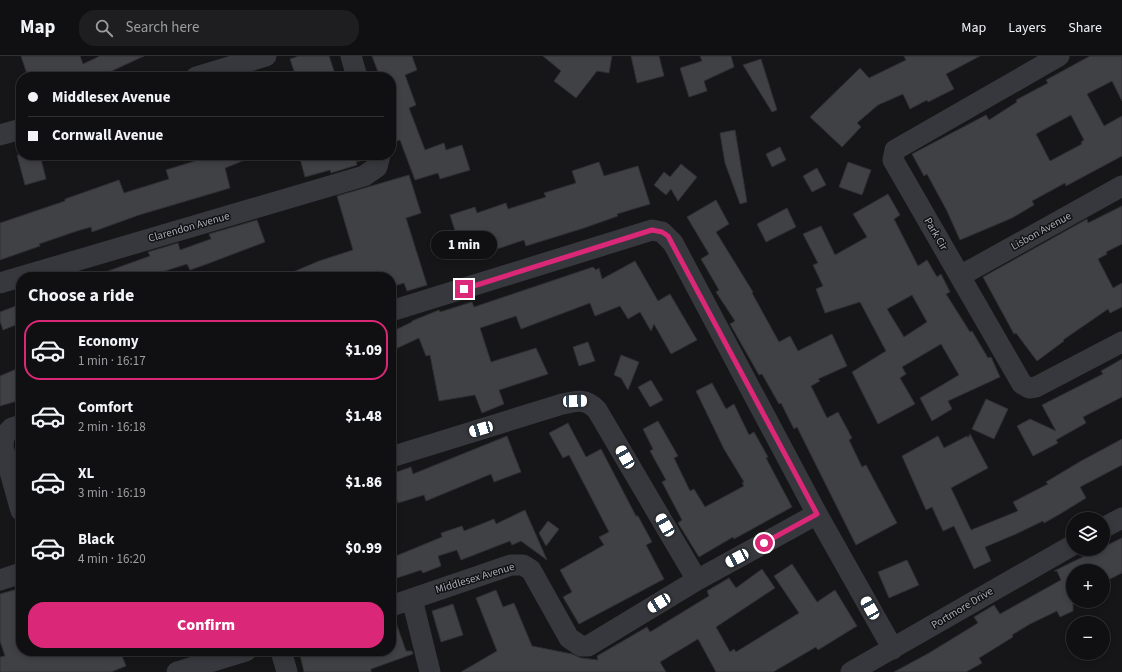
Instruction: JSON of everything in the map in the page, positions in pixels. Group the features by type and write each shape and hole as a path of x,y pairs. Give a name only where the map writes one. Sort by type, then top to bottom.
{"street":[{"path":"213,72 266,56"},
{"path":"350,56 355,72"},
{"name":"Park Cir","path":"1060,56 895,150 892,154 893,160 1022,384 1029,388 1036,387 1122,342"},
{"path":"0,135 16,130"},
{"name":"Clarendon Avenue","path":"37,272 364,176 378,161"},
{"name":"Lisbon Avenue","path":"960,276 1122,186"},
{"path":"396,309 652,230 662,232 673,243 817,514 893,649"},
{"name":"Clarendon Avenue","path":"0,283 16,278"},
{"path":"396,455 559,404 584,401 592,404 601,416 697,580"},
{"path":"12,430 3,447 16,493"},
{"name":"Middlesex Avenue","path":"396,604 490,571 511,565 523,565 531,570 569,638 581,646 588,646 697,580 817,514"},
{"path":"1110,524 1122,518"},
{"name":"Portmore Drive","path":"851,672 1066,549"},
{"path":"0,580 16,575"},
{"path":"412,599 430,672"},
{"path":"177,672 230,656"},
{"path":"282,656 287,672"}],"building":[{"path":"21,56 80,56 83,64 100,56 144,56 110,72 26,72"},
{"path":"299,56 329,56 334,72 294,72 290,59"},
{"path":"372,56 412,56 417,70 405,75 416,105 409,108 425,150 444,143 446,150 462,145 470,170 440,179 438,173 415,180 400,140 397,141 396,138 396,72 378,72"},
{"path":"543,56 612,56 609,73 597,71 576,98 554,81 561,71"},
{"path":"631,56 659,56 664,76 637,83"},
{"path":"700,56 731,56 734,67 704,81 707,91 689,97 680,68 702,61"},
{"path":"904,56 980,56 946,74 954,89 928,102 927,100 910,109 903,94 878,105 857,123 861,127 842,147 810,117 860,68 869,78 906,60"},
{"path":"1090,56 1122,56 1122,101 1112,81 1087,94 1104,126 1122,116 1122,156 1066,186 1065,183 1032,201 1034,205 1012,218 960,240 947,211 927,174 924,176 912,154 986,115 989,120 1017,102 1016,100 1048,83 1046,80","holes":["1071,115 1084,140 1081,142 1082,144 1050,161 1036,134"]},
{"path":"761,59 777,110 772,112 743,65"},
{"path":"735,130 747,202 740,204 725,163 720,133"},
{"path":"780,147 786,160 772,167 766,154"},
{"path":"18,160 41,160 46,179 25,185"},
{"path":"245,160 225,168 230,188 139,215 92,232 91,227 77,231 39,244 40,246 0,260 0,223 65,201 65,199 119,180 124,193 169,179 166,170 195,161"},
{"path":"300,160 363,160 356,162 357,165 331,173 330,170 305,177"},
{"path":"599,162 604,176 638,166 650,204 617,214 618,216 584,228 526,246 524,240 497,249 496,245 463,256 450,215 475,207 477,213 506,203 508,209 546,197 544,193 576,183 572,171"},
{"path":"848,162 871,170 862,195 839,187"},
{"path":"681,164 697,177 678,201 671,189 666,195 654,185 664,172 670,177"},
{"path":"817,168 826,185 812,192 803,176"},
{"path":"409,175 421,213 406,218 427,285 407,291 404,283 396,285 396,272 293,272 319,261 353,250 337,196"},
{"path":"888,194 900,215 894,219 918,266 927,260 937,277 941,274 950,292 946,294 970,332 972,331 988,358 991,357 1000,377 948,401 952,409 932,421 920,398 959,375 941,344 902,367 906,374 900,378 915,404 878,424 852,372 886,351 860,302 825,313 816,289 823,286 813,265 818,263 803,234 821,226 835,255 867,237 853,214","holes":["912,295 927,322 904,337 887,309"]},
{"path":"716,200 729,224 716,232 753,292 752,293 779,342 790,336 798,351 832,334 847,366 818,379 820,381 811,386 827,418 838,412 852,438 849,440 862,467 866,465 897,523 856,545 797,427 794,429 781,403 779,404 762,374 759,375 730,324 735,321 716,292 719,290 701,259 709,254 687,217"},
{"path":"1122,206 1122,244 1106,252 1107,254 1098,259 1113,288 1122,283 1122,307 1110,313 1108,309 1063,340 1064,341 1037,361 1016,333 1014,334 983,277 1087,219 1088,223"},
{"path":"787,208 796,227 766,242 757,224"},
{"path":"257,220 265,242 190,270 187,264 162,272 105,272 150,256 148,252 178,243 180,250 211,239 209,234"},
{"path":"635,261 658,301 670,294 697,340 671,354 654,324 651,331 640,312 628,319 620,306 595,316 590,303 521,329 516,316 480,328 491,362 536,348 548,374 499,390 504,404 482,413 475,395 439,401 430,355 426,356 419,338 396,349 396,330 439,310 440,312 472,302 474,307 593,267 596,270 599,268 602,279"},
{"path":"16,306 16,325 3,330 0,321 0,312"},
{"path":"588,342 595,361 579,366 573,347"},
{"path":"621,355 639,362 628,390 621,378 614,375"},
{"path":"1122,359 1122,397 1083,417 1086,423 1056,440 1058,443 1033,456 1017,426 1030,419 1056,431 1042,405 1103,374 1101,371"},
{"path":"16,369 16,401 0,406 0,376"},
{"path":"651,380 663,400 650,407 638,387"},
{"path":"712,383 726,409 734,404 749,435 754,432 792,507 734,539 733,537 699,557 678,523 682,520 662,482 666,480 650,451 653,449 643,429 658,421 678,456 674,458 690,491 694,489 705,507 744,486 742,483 744,482 724,449 696,391"},
{"path":"986,399 1008,409 994,439 972,429"},
{"path":"568,423 586,457 601,449 636,516 638,516 652,542 646,545 664,579 579,624 563,597 572,592 560,570 604,545 599,537 609,532 569,455 563,458 549,433"},
{"path":"970,434 988,468 951,488 971,530 1018,511 1013,502 1048,484 1046,482 1122,439 1122,465 1080,487 1086,498 1060,514 1044,523 1043,521 985,547 991,561 974,569 954,526 943,531 932,507 926,510 902,456 938,436 944,448 967,436 968,438"},
{"path":"507,436 521,472 494,482 491,474 426,501 424,495 398,503 396,497 396,472 411,467 413,474"},
{"path":"525,510 547,560 521,541 512,545 510,541 461,560 457,550 438,556 441,566 423,573 421,570 396,578 396,556 442,537 441,533 462,526 464,531 494,519 496,524"},
{"path":"548,521 559,529 546,546 539,533"},
{"path":"1122,538 1122,573 1110,579 1110,564 1068,564 1085,556 1110,556 1110,544"},
{"path":"907,560 919,585 889,598 878,572"},
{"path":"792,564 817,602 835,590 857,626 818,650 816,647 773,672 716,672 698,639 660,662 666,672 461,672 497,651 476,598 496,590 503,607 514,603 532,646 572,654 581,658 598,660 597,656 647,627 650,632 709,596 707,591 729,578 736,588 762,569 775,588 716,627 730,652 734,649 736,652 799,613 774,576"},
{"path":"1066,565 1066,608 1073,608 1073,611 1060,617 1057,611 1030,624 1012,635 1013,637 979,658 982,663 966,672 894,672 929,653 978,623 974,617 994,605 1000,614 1061,580 1057,571 1054,571"},
{"path":"16,589 16,656 122,656 126,666 111,672 0,672 0,657 5,656 0,641 0,594"},
{"path":"453,604 463,635 441,642 432,611"},
{"path":"396,623 406,651 412,651 413,654 371,669 371,672 304,672 300,656 396,656"}],"route":[{"path":"464,289 652,230 662,232 668,236 817,514 764,543"}]}
